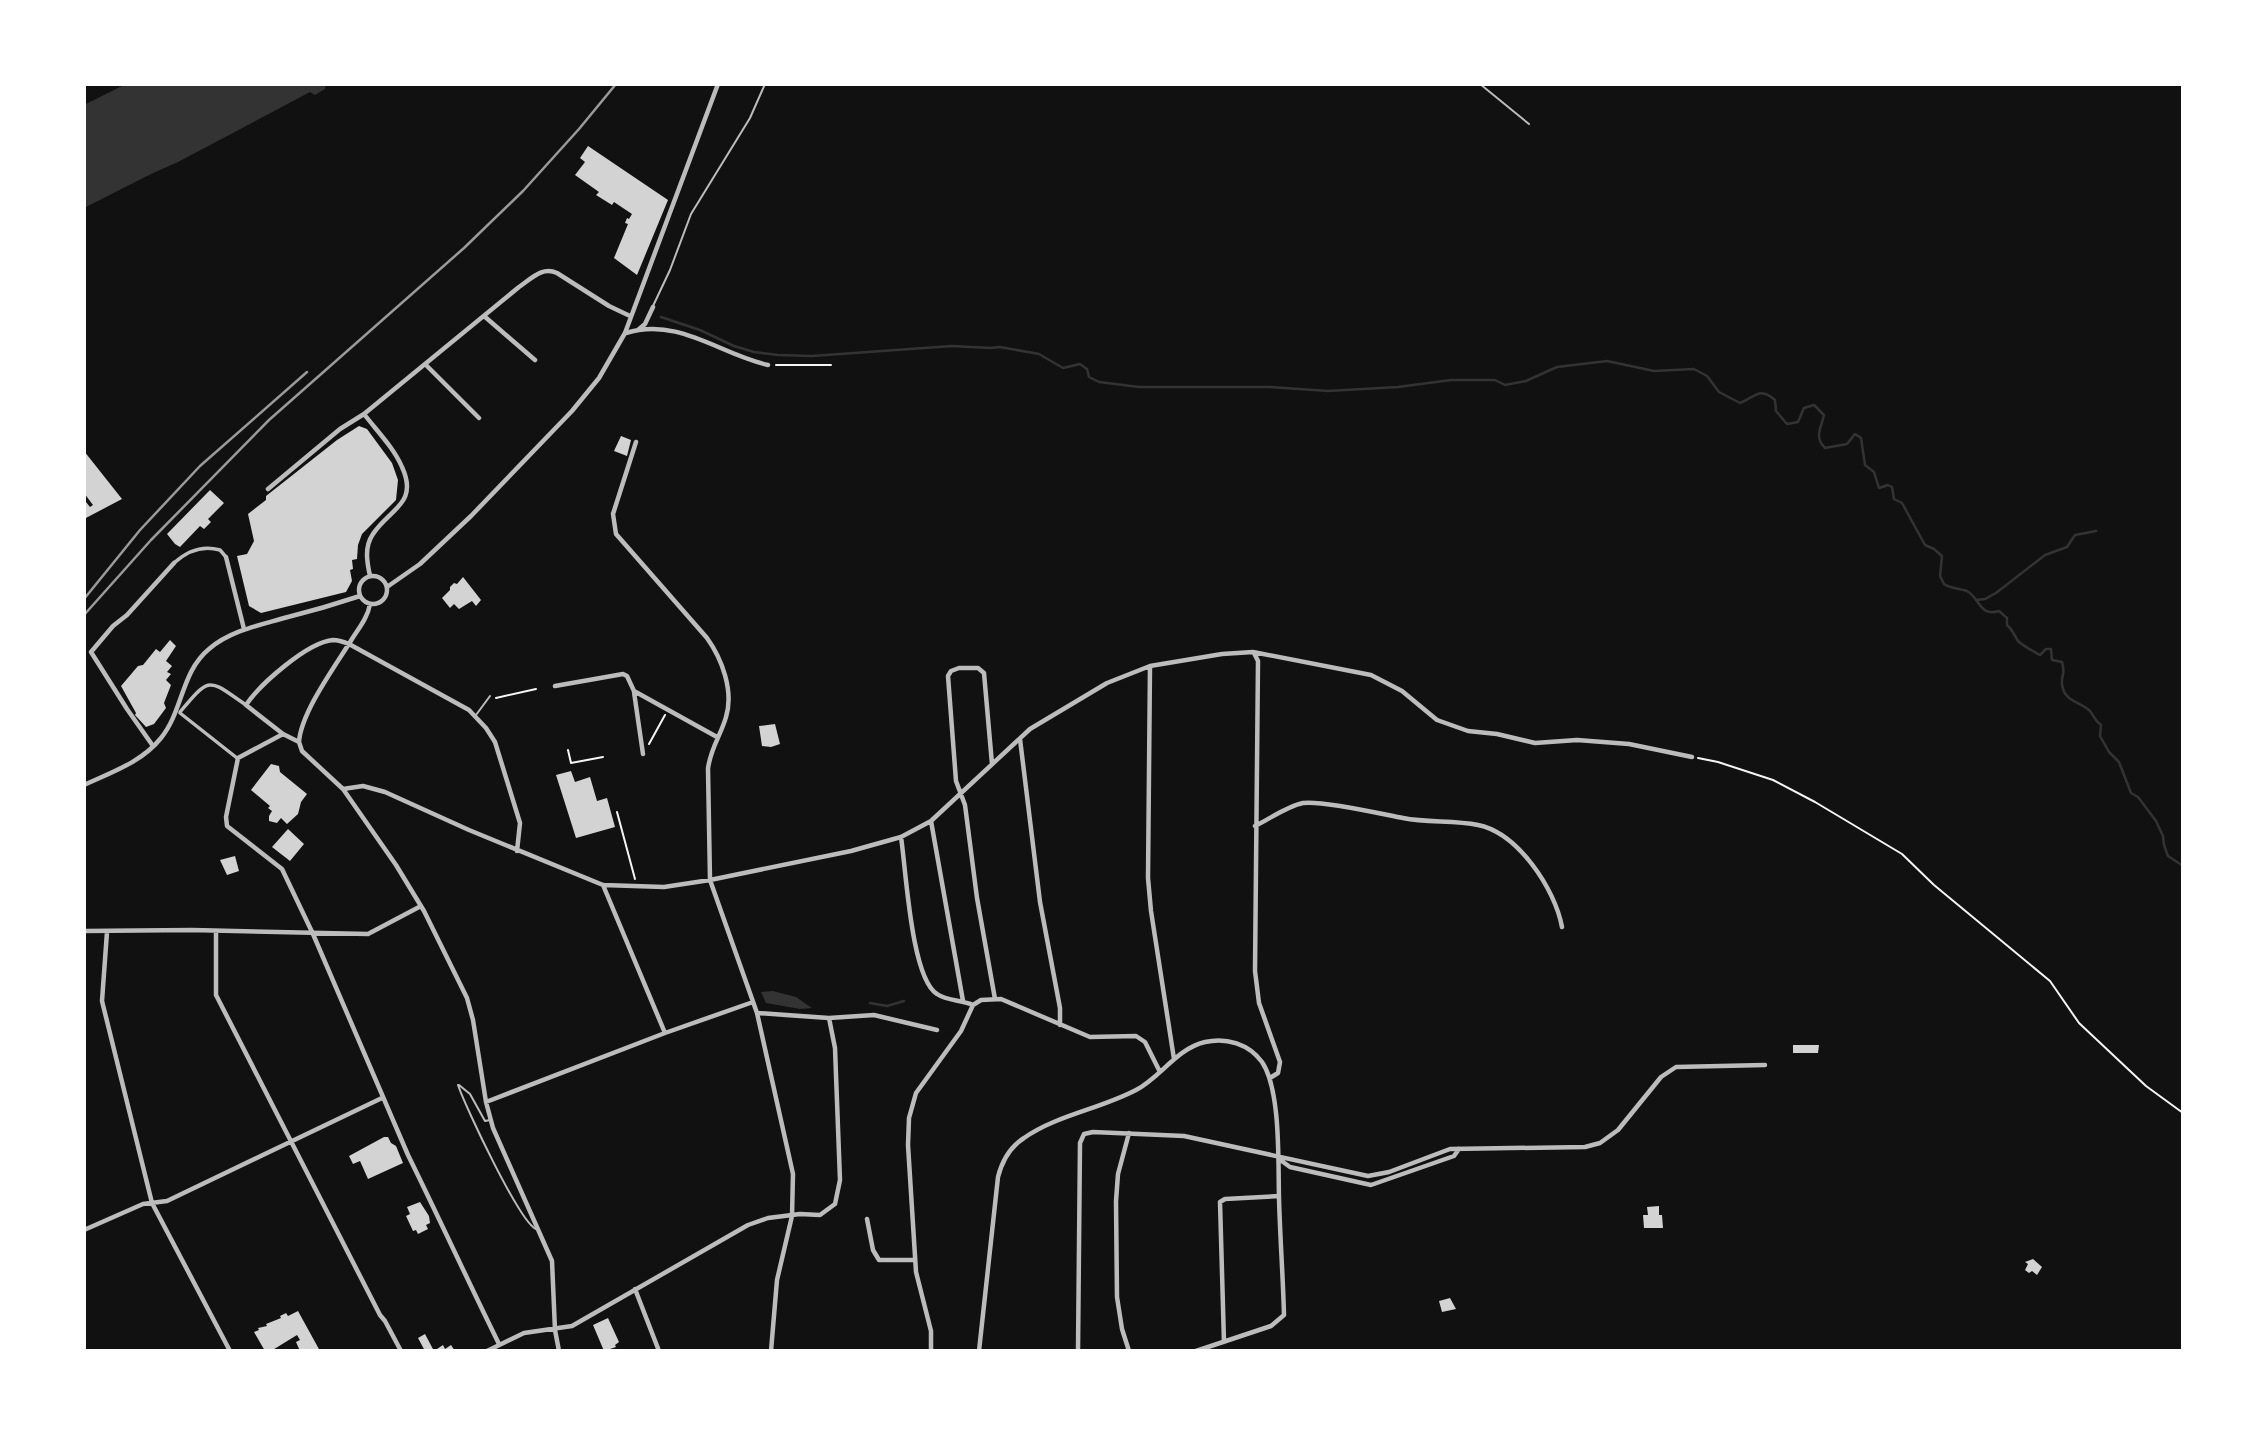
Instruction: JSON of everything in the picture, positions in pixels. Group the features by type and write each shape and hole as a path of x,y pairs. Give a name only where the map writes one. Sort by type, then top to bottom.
{"street":[{"path":"387,587 381,578 370,576 359,585 360,596 370,604 376,604 384,598 387,587 406,576 437,549 572,411 599,378 625,334 718,84"},
{"path":"265,491 541,272 551,270 609,306 631,316"},
{"path":"638,331 645,324 653,307"},
{"path":"484,316 535,360"},
{"path":"625,334 661,329 677,331 702,338 747,360 768,365"},
{"path":"425,364 480,418"},
{"path":"364,414 397,458 407,482 404,501 372,535 368,544 370,576"},
{"path":"636,442 612,514 613,527 623,544 713,646 723,669 728,695 727,716 717,737 708,769 710,880 757,1013 793,1174 792,1216 777,1280 771,1351"},
{"path":"153,746 91,652 174,563 189,552 204,548 220,550 226,557 244,629"},
{"path":"178,711 188,677 206,651 225,637 244,629 360,596"},
{"path":"370,604 366,617 304,721 299,742 302,751 343,789 421,906 467,998 491,1120 505,1158 552,1261 555,1330 559,1351"},
{"path":"246,705 277,670 330,640 342,640 469,710 475,717 495,741 520,823 517,850"},
{"path":"343,789 363,786 384,792 603,885 664,887 710,880 871,846 901,837 931,821 1039,722 1107,683 1150,666 1222,654 1253,652 1371,675 1402,691 1437,720 1468,731 1497,734 1535,743 1577,740 1629,744 1692,757"},
{"path":"1253,652 1258,661 1255,971 1259,1003 1280,1062 1278,1073 1270,1078"},
{"path":"1150,666 1148,878 1174,1059"},
{"path":"992,764 984,673 978,667 951,671 949,688 956,781 965,805 977,898 995,999"},
{"path":"555,685 622,674 627,677 634,691 643,754"},
{"path":"84,785 136,760 164,734 178,711 197,690 209,684 218,684 283,734 299,742"},
{"path":"634,691 717,737"},
{"path":"178,711 238,758"},
{"path":"238,758 283,734"},
{"path":"1020,738 1040,902 1058,995 1060,1025"},
{"path":"238,758 226,817 227,826 282,869 313,934 382,1098 499,1344"},
{"path":"1255,826 1304,803 1420,821 1487,827 1513,845 1539,874 1555,903 1562,927"},
{"path":"931,821 963,1001"},
{"path":"901,837 918,958 925,980 936,994 973,1005"},
{"path":"603,885 665,1033"},
{"path":"84,932 368,934 421,906"},
{"path":"216,931 216,995 401,1351"},
{"path":"107,932 102,1002 152,1203 230,1351"},
{"path":"932,1351 928,1317 918,1284 915,1259 908,1136 913,1100 961,1031 973,1005 981,1000 995,999 1017,1005 1090,1037 1125,1035 1141,1038 1160,1072"},
{"path":"486,1102 753,1002"},
{"path":"757,1013 829,1018 874,1015 937,1030"},
{"path":"486,1351 531,1331 572,1326 748,1224 768,1218 800,1214 820,1215 828,1211 835,1204 839,1192 835,1048 829,1018"},
{"path":"979,1351 998,1177 1005,1158 1016,1144 1033,1132 1138,1090 1189,1047 1205,1042 1230,1041 1255,1054 1270,1078 1278,1158 1284,1315 1272,1326 1196,1351"},
{"path":"1078,1351 1080,1139 1084,1133 1184,1136 1278,1158 1375,1176 1450,1149 1585,1147 1600,1143 1618,1130 1661,1077 1676,1067 1765,1065"},
{"path":"84,1230 143,1204 167,1201 382,1098"},
{"path":"1129,1133 1118,1174 1116,1201 1117,1297 1129,1351"},
{"path":"1278,1158 1290,1167 1371,1185 1454,1156 1460,1148"},
{"path":"1224,1342 1220,1202 1224,1199 1279,1196"},
{"path":"867,1219 875,1257 884,1261 915,1259"},
{"path":"635,1289 659,1351"}],"lane":[{"path":"653,307 691,214 743,129 765,84"},
{"path":"1480,84 1529,124"},
{"path":"475,717 490,696"},
{"path":"491,1120 485,1121 470,1094 458,1084 522,1216 530,1227 540,1231"}],"path":[{"path":"768,365 831,365"},
{"path":"499,697 536,689"},
{"path":"643,754 667,710"},
{"path":"568,750 571,763 603,757"},
{"path":"1692,757 1718,762 1773,780 1902,854 1934,885 2050,981 2079,1023 2146,1086 2183,1113"},
{"path":"617,812 635,887"}],"shaded area":[{"path":"126,84 326,84 325,89 315,95 310,92 84,208 84,105"},
{"path":"773,991 796,997 812,1008 800,1009 766,1003 761,992"}],"building":[{"path":"588,146 668,200 637,275 614,258 628,224 625,223 627,218 632,214 614,202 612,205 596,195 599,192 575,175 585,162 580,158"},
{"path":"359,426 367,429 392,463 398,480 396,500 362,534 357,559 352,560 352,581 346,592 261,613 249,606 237,556 247,554 254,541 248,514 266,500 266,496"},
{"path":"621,436 631,440 627,456 614,451"},
{"path":"84,451 122,499 84,519 84,503 90,507 93,505 84,493"},
{"path":"210,490 224,503 208,519 211,522 204,529 200,526 180,547 167,534"},
{"path":"463,577 481,600 476,606 472,601 459,609 454,604 450,608 442,598 454,583 457,584"},
{"path":"170,640 176,646 166,661 172,666 167,672 171,674 166,680 171,685 164,703 166,708 154,724 146,727 135,715 121,686 156,649 160,652"},
{"path":"775,724 780,744 762,746 759,726"},
{"path":"271,764 279,766 280,772 307,794 301,802 298,814 287,824 281,818 277,823 269,821 272,811 268,808 270,806 251,790"},
{"path":"571,771 575,782 590,777 597,801 607,798 615,827 576,838 556,775"},
{"path":"288,829 304,844 290,861 272,847"},
{"path":"235,856 239,871 227,875 220,860"},
{"path":"1793,1045 1819,1045 1818,1053 1793,1053"},
{"path":"388,1137 396,1146 403,1163 368,1179 360,1161 353,1164 349,1156"},
{"path":"420,1202 429,1216 430,1223 426,1225 428,1229 418,1234 416,1230 413,1231 406,1216 410,1214 407,1207"},
{"path":"1659,1206 1663,1228 1644,1228 1643,1215 1648,1215 1647,1207"},
{"path":"2033,1259 2042,1267 2037,1275 2025,1270 2028,1264 2025,1262"},
{"path":"1450,1298 1456,1309 1442,1312 1439,1301"},
{"path":"298,1311 320,1351 300,1351 296,1342 300,1340 297,1335 271,1351 265,1351 254,1332 286,1313 288,1316"},
{"path":"608,1318 619,1342 616,1347 604,1351 593,1325"},
{"path":"425,1334 434,1351 425,1351 418,1338"},
{"path":"443,1345 445,1349 451,1345 455,1351 434,1351"}],"waterway":[{"path":"661,317 754,352 812,356 952,346 1000,347 1039,354 1063,368 1080,364 1087,369 1089,377 1099,382 1139,387 1269,387 1328,391 1398,387 1451,380 1495,380 1505,385 1526,381 1557,367 1607,361 1654,371 1694,369 1707,376 1719,392 1740,403 1761,393 1770,396 1775,400 1776,411 1787,424 1798,422 1804,408 1814,405 1824,415 1819,436 1825,448 1847,444 1855,434 1861,438 1865,465 1874,472 1879,488 1888,485 1892,487 1894,499 1902,503 1925,545 1942,556 1940,576 1944,584 1967,591 1987,611 1999,611 2007,618 2007,625 2020,643 2040,655 2046,649 2051,649 2052,660 2062,662 2063,690 2090,711 2101,725 2100,736 2109,752 2119,762 2131,793 2138,797 2156,821 2168,856 2183,866"},
{"path":"1976,600 1996,593 2045,555 2067,547 2075,535 2096,531"},
{"path":"870,1003 887,1006 904,1001"}],"railway":[{"path":"84,615 151,540 269,420 464,248 523,191 616,84"},
{"path":"84,599 140,530 200,466 307,372"}]}
